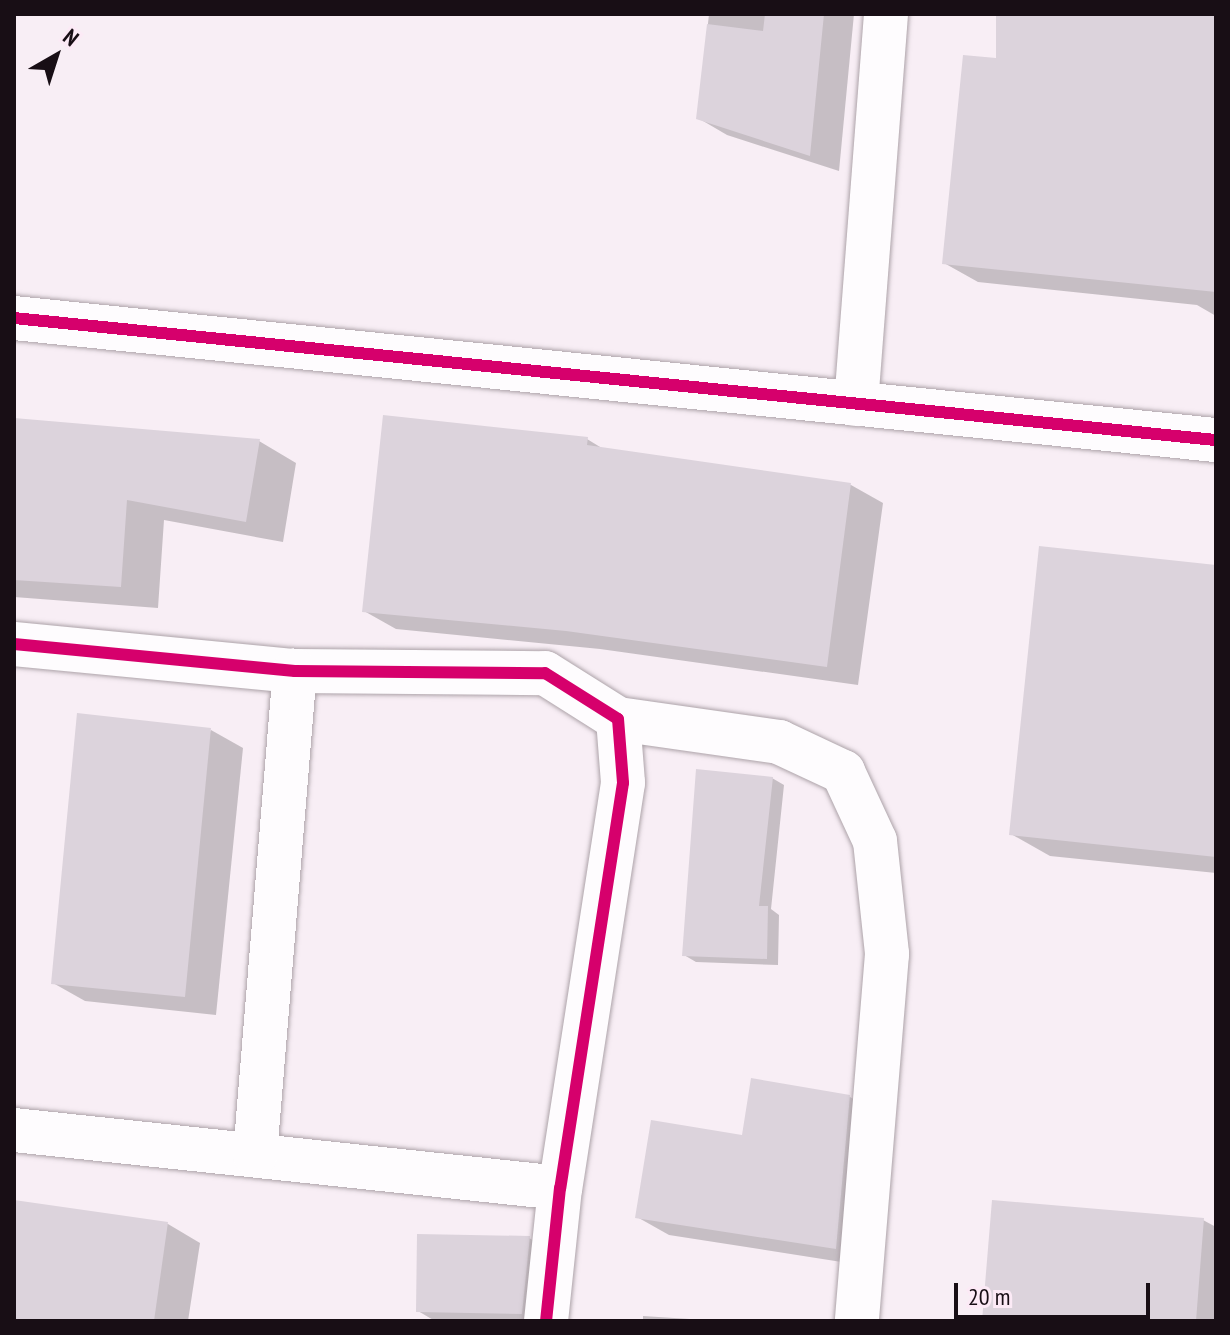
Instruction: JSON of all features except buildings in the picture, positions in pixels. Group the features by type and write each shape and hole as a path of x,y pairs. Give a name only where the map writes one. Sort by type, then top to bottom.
{"street":[{"path":"856,404 886,14"},
{"path":"14,318 1216,440"},
{"path":"14,644 295,671 545,673 618,719 779,742 843,772 875,841 887,954 857,1321"},
{"path":"255,1155 295,671"},
{"path":"546,1321 560,1188 623,783 618,719"},
{"path":"14,1130 560,1188"}],"cycle path":[{"path":"14,318 1216,440"},
{"path":"14,644 295,671 545,673 618,719 623,783 560,1188 546,1321"}]}
